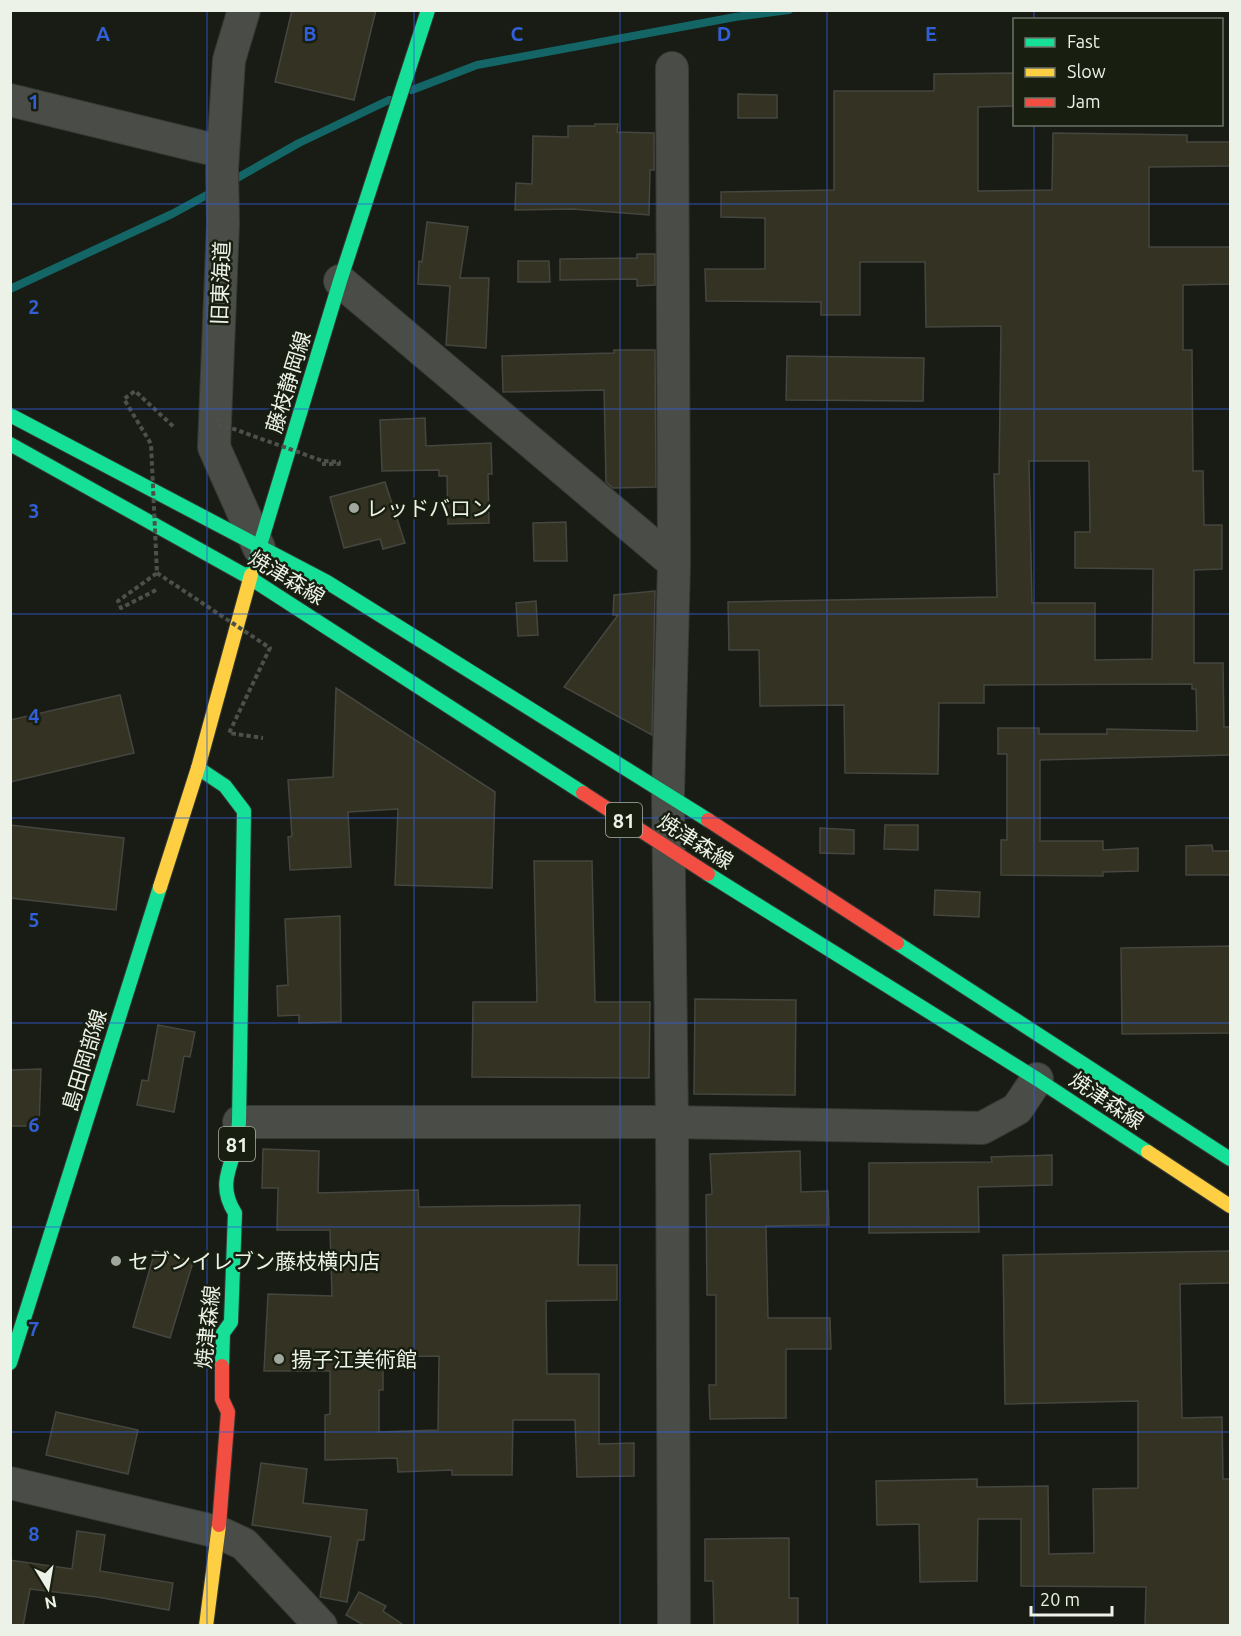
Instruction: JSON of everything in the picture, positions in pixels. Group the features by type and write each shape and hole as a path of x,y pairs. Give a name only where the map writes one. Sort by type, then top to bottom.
{"main road":[{"name":"藤枝静岡線","path":"198,768 250,578 340,281 428,10"},
{"name":"焼津森線","path":"10,415 327,582 668,794 1230,1159"},
{"name":"焼津森線","path":"10,444 250,578 317,619 669,849 1037,1079 1230,1206"},
{"name":"焼津森線","path":"198,768 225,786 244,811 239,1122 236,1149 227,1166 227,1202 235,1213 231,1322 223,1333 222,1399 228,1412 218,1532 206,1626"},
{"name":"島田岡部線","path":"10,1364 198,768"}],"street":[{"name":"旧東海道","path":"244,10 229,60 223,160 223,223 214,447 259,548"},
{"path":"672,68 674,563 668,794 674,1626"},
{"path":"10,100 223,160"},
{"path":"340,281 674,563"},
{"path":"239,1122 672,1122 982,1128 1017,1109 1037,1079"},
{"path":"10,1483 218,1532 244,1544 321,1626"}],"path":[{"path":"157,573 151,444 124,399 135,391 175,428"},
{"path":"218,417 220,427 231,428 323,461 339,462 339,464 322,464"},
{"path":"156,590 121,608 118,601 157,573"},
{"path":"157,573 270,648 229,733 264,738"}],"building":[{"path":"292,10 376,10 354,100 275,82"},
{"path":"1013,73 1013,106 978,107 978,191 1052,190 1053,133 1187,135 1187,142 1230,142 1230,166 1149,167 1149,247 1230,247 1230,284 1183,285 1183,350 1192,350 1193,471 1203,471 1204,525 1222,525 1222,569 1194,570 1194,663 1223,663 1224,727 1230,727 1230,755 1040,760 1040,841 1103,841 1103,850 1138,848 1138,871 1103,872 1103,876 1001,875 1001,840 1007,840 1007,754 998,754 998,728 1039,728 1039,734 1107,734 1107,729 1197,731 1196,689 1192,689 1192,684 984,685 984,703 939,703 938,774 845,773 844,705 760,706 759,650 729,650 728,602 997,597 994,474 999,474 1001,326 926,327 925,262 860,262 860,315 821,315 821,302 706,301 705,269 765,269 765,218 721,217 721,192 834,190 834,91 934,91 934,74","holes":["1029,461 1089,461 1090,532 1075,532 1075,568 1153,569 1152,659 1095,660 1095,603 1032,603"]},
{"path":"738,94 777,95 777,118 738,118"},
{"path":"595,124 618,124 617,132 654,133 654,170 650,170 649,215 572,209 515,210 516,183 532,184 533,136 568,137 568,126 595,126"},
{"path":"427,222 468,227 460,278 489,278 486,348 446,345 450,286 418,284 419,261 422,262"},
{"path":"637,254 655,254 655,285 637,286 637,279 560,280 560,259 637,258"},
{"path":"518,261 549,261 550,282 518,282"},
{"path":"614,350 655,350 656,487 613,488 606,482 604,390 503,392 502,356 614,353"},
{"path":"787,356 924,358 923,401 786,400"},
{"path":"425,418 426,446 491,443 492,474 488,474 489,523 448,524 447,476 439,476 439,470 382,471 380,420"},
{"path":"385,482 405,543 383,549 380,539 344,548 330,497"},
{"path":"566,522 567,561 534,561 533,523"},
{"path":"655,591 652,735 564,687 618,615 613,615 614,595"},
{"path":"536,601 538,635 518,636 516,603"},
{"path":"336,688 495,792 492,888 395,885 398,809 348,812 351,867 290,870 288,837 292,836 288,780 333,777"},
{"path":"120,695 134,753 10,782 10,720"},
{"path":"10,825 124,838 116,910 10,898"},
{"path":"885,825 918,825 918,850 884,849"},
{"path":"820,828 854,830 854,854 820,853"},
{"path":"1212,845 1213,851 1230,851 1230,875 1186,875 1186,846"},
{"path":"534,861 592,861 595,1002 650,1002 649,1078 472,1077 473,1002 537,1002"},
{"path":"935,890 980,892 979,917 934,915"},
{"path":"340,916 341,1022 299,1023 299,1015 278,1016 277,986 288,985 285,919"},
{"path":"1230,946 1230,1033 1122,1034 1121,948"},
{"path":"695,999 796,1000 795,1095 694,1094"},
{"path":"158,1025 195,1032 190,1057 184,1056 174,1112 137,1105 142,1080 148,1081"},
{"path":"41,1069 39,1126 10,1126 10,1070"},
{"path":"263,1149 319,1151 318,1193 418,1190 419,1207 580,1205 578,1265 617,1265 617,1300 546,1301 547,1374 599,1374 599,1444 634,1443 634,1476 577,1477 575,1420 513,1420 512,1475 452,1475 452,1470 398,1472 397,1458 325,1460 325,1415 330,1414 330,1371 264,1371 268,1294 332,1296 330,1230 277,1230 278,1188 262,1188","holes":["439,1356 438,1430 379,1432 379,1390 383,1390 383,1357"]},
{"path":"800,1151 801,1192 828,1191 829,1225 766,1226 768,1318 830,1318 831,1349 786,1349 786,1418 710,1419 709,1385 716,1385 716,1295 707,1295 706,1195 712,1194 710,1154"},
{"path":"1052,1155 1052,1185 978,1187 979,1232 869,1233 869,1163 992,1162 991,1157"},
{"path":"155,1251 193,1262 170,1338 133,1327"},
{"path":"1230,1251 1230,1283 1180,1284 1182,1418 1222,1417 1223,1479 1230,1479 1230,1626 1145,1626 1146,1587 1021,1586 1021,1519 978,1519 977,1581 920,1582 919,1524 877,1525 876,1481 977,1479 977,1487 1048,1486 1049,1554 1094,1553 1093,1489 1138,1488 1138,1401 1005,1404 1003,1255"},
{"path":"56,1412 138,1430 128,1474 46,1455"},
{"path":"261,1463 307,1469 303,1503 367,1510 364,1540 358,1540 347,1602 320,1597 331,1537 252,1525"},
{"path":"77,1531 105,1535 100,1571 173,1583 169,1610 97,1597 30,1589 23,1626 10,1626 10,1560 72,1569"},
{"path":"789,1538 789,1598 798,1598 798,1626 714,1626 713,1581 705,1581 705,1539"},
{"path":"359,1592 386,1606 383,1611 405,1626 365,1626 346,1615"}],"waterway":[{"path":"412,90 477,65 735,17 789,10"},
{"path":"230,182 299,143 389,100"},
{"path":"10,289 172,214 216,190"}],"traffic: fast":[{"path":"251,575 340,281 428,10"},
{"path":"10,415 327,582 708,820"},
{"path":"10,444 250,578 583,793"},
{"path":"198,768 225,786 244,811 239,1122 237,1144 226,1182 230,1205 235,1213 231,1322 223,1333 222,1366"},
{"path":"708,874 1037,1079 1148,1152"},
{"path":"10,1363 160,887"},
{"path":"897,943 1230,1159"}],"traffic: slow":[{"path":"160,887 198,768 251,575"},
{"path":"1148,1152 1230,1206"},
{"path":"206,1626 219,1525"}],"traffic: jam":[{"path":"583,793 708,874"},
{"path":"708,820 897,943"},
{"path":"219,1525 228,1412 222,1399 222,1366"}],"place":[{"name":"レッドバロン","path":"354,508"},
{"name":"セブンイレブン藤枝横内店","path":"116,1261"},
{"name":"揚子江美術館","path":"279,1359"}]}
